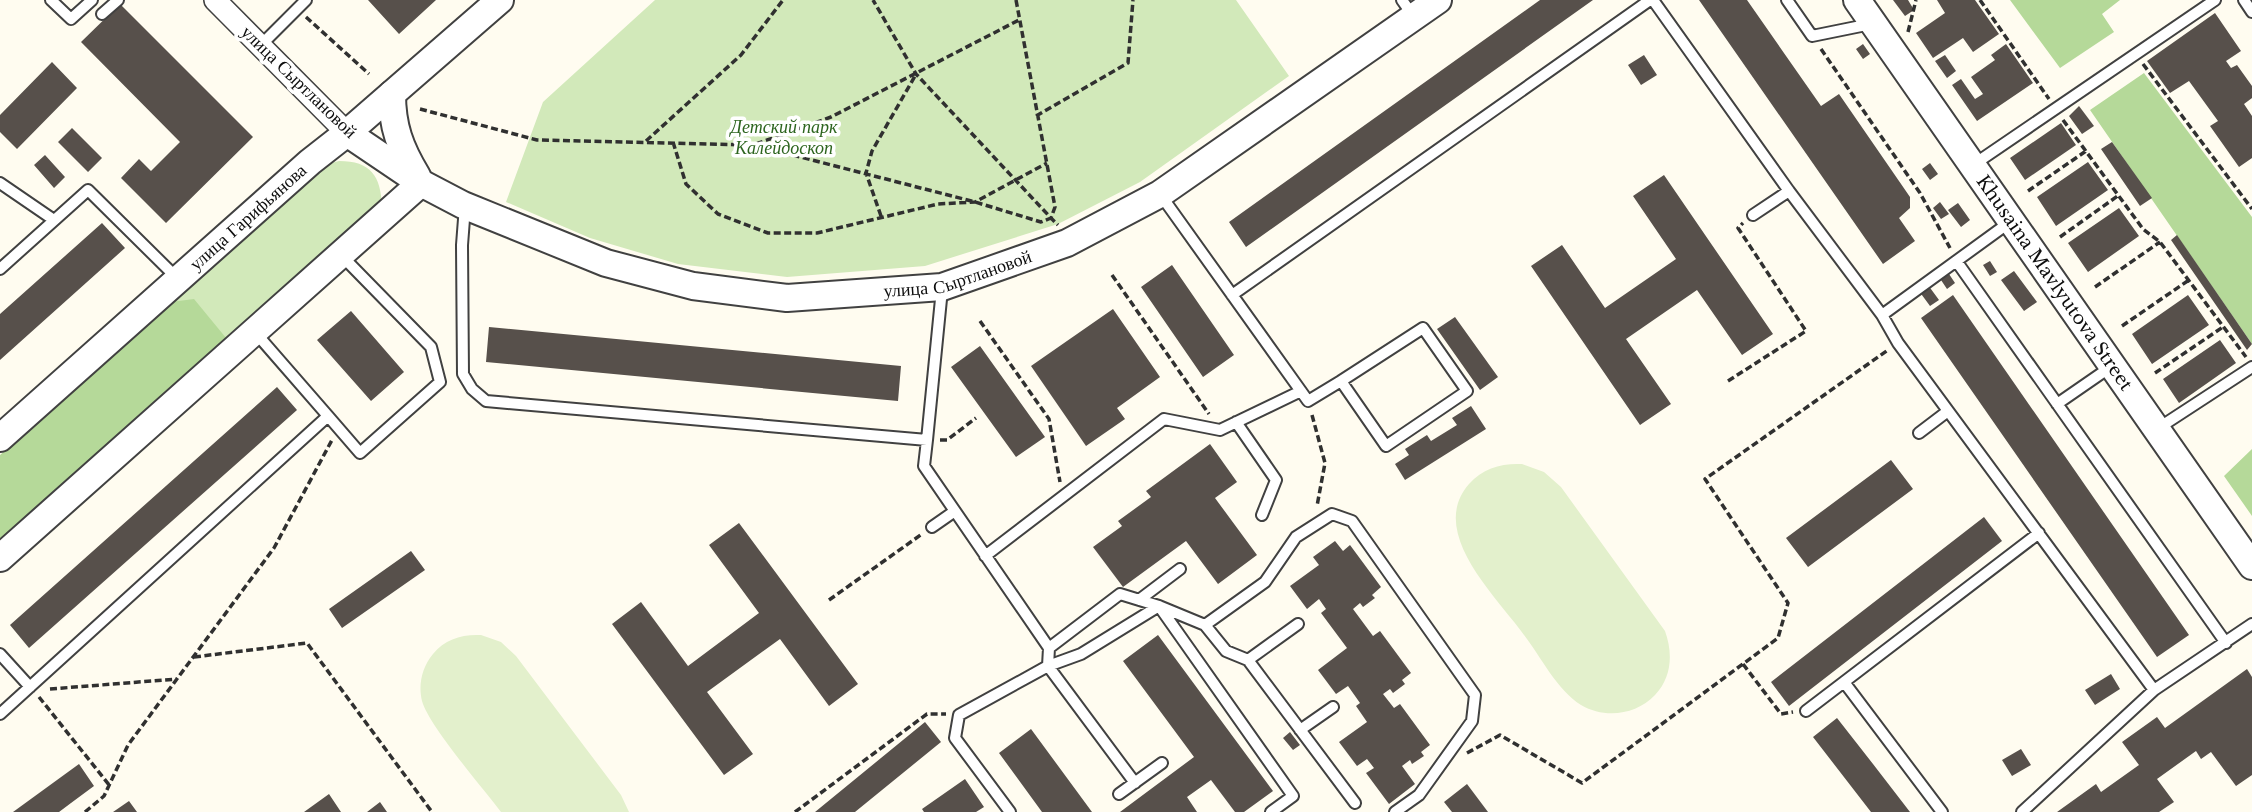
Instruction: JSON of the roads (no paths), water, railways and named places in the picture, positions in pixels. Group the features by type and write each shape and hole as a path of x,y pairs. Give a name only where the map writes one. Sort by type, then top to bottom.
{"street":[{"name":"улица Сыртлановой","path":"215,0 347,133 421,183 465,206 606,263 693,286 787,298 942,287 1067,243 1160,194 1408,9 1438,0"},
{"name":"улица Гарифьянова","path":"0,438 310,162 500,0"},
{"name":"Khusaina Mavlyutova Street","path":"1857,0 2252,566"},
{"path":"0,558 421,183 401,149 392,121 392,94"}],"lane":[{"path":"51,0 71,19 92,0"},
{"path":"102,14 118,0"},
{"path":"261,45 306,0"},
{"path":"1232,295 1652,0 1882,315 1898,343 2154,690"},
{"path":"1787,0 1812,36 1873,23"},
{"path":"1973,165 2215,0"},
{"path":"2244,0 2252,12"},
{"path":"0,183 54,220"},
{"path":"0,269 88,190 179,279"},
{"path":"1753,215 1789,191"},
{"path":"1160,194 1308,401 1423,328 1467,391 1387,446 1341,381"},
{"path":"465,206 462,245 463,374 472,389 486,401 927,440"},
{"path":"1882,315 2012,220"},
{"path":"254,331 360,453 440,382 431,347 341,255"},
{"path":"1957,262 2226,643"},
{"path":"942,287 924,466 1048,648 1048,666 1135,783"},
{"path":"2057,404 2112,365"},
{"path":"2157,429 2252,366"},
{"path":"985,555 1164,419 1220,430 1301,391"},
{"path":"1919,433 1948,411"},
{"path":"0,714 328,416"},
{"path":"1236,422 1276,480 1262,515"},
{"path":"932,527 955,511"},
{"path":"1205,625 1265,582 1296,537 1332,514 1352,521 1475,695 1472,722 1419,795 1395,812"},
{"path":"1806,711 2039,533"},
{"path":"1139,600 1181,569"},
{"path":"1048,648 1120,594 1205,625 1226,651 1248,660 1355,803"},
{"path":"1010,812 955,738 959,715 1048,666 1081,654 1159,606"},
{"path":"1159,606 1293,796 1271,812"},
{"path":"1248,660 1298,624"},
{"path":"2022,812 2154,690 2252,624"},
{"path":"0,654 30,687"},
{"path":"1844,682 1942,812"},
{"path":"1300,730 1333,707"},
{"path":"1119,794 1162,763"}],"park label":[{"name":"Детский парк Калейдоскоп","path":"784,137"}]}
